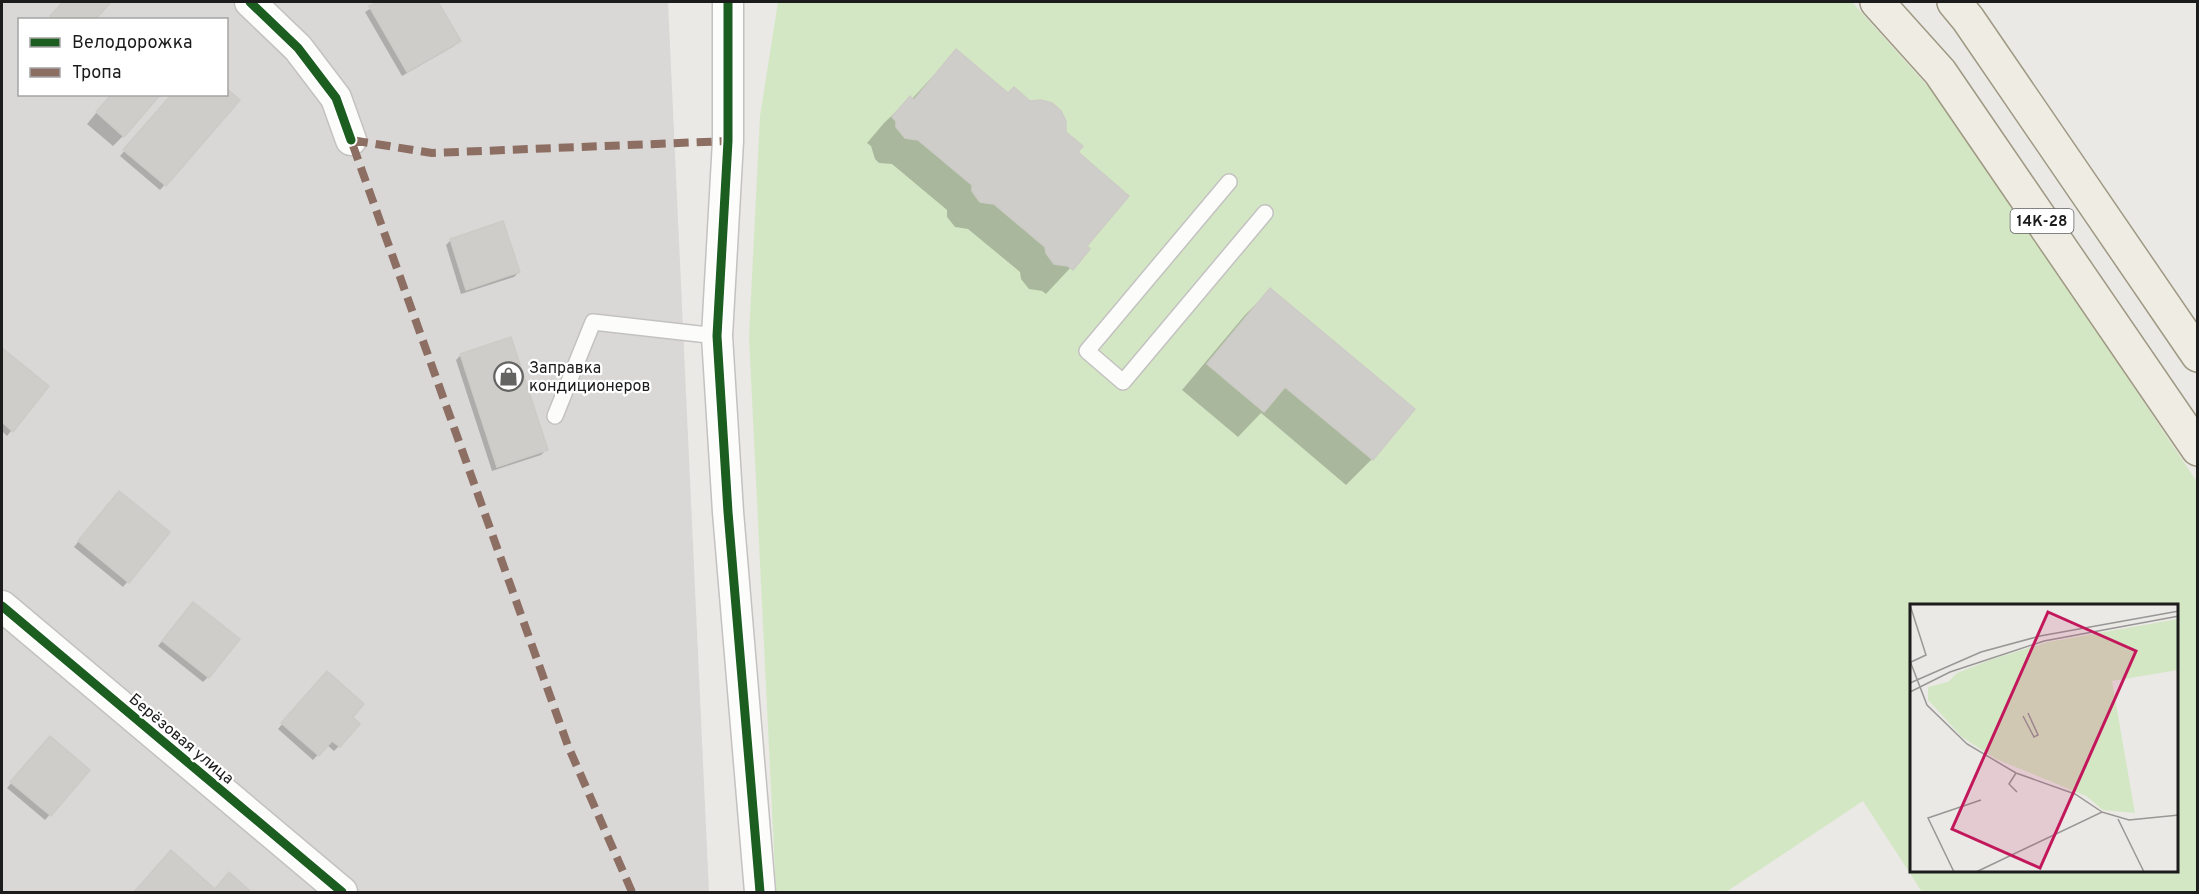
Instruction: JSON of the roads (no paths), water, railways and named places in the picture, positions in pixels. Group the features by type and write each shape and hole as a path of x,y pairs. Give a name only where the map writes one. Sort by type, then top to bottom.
{"main road":[{"name":"14К-28","path":"1877,2 1940,72 2198,449"},
{"name":"14К-28","path":"1954,2 1968,19 2198,355"}],"street":[{"path":"250,2 298,48 336,98 351,140"},
{"path":"728,2 728,141 717,336 728,512 760,892"},
{"name":"Берёзовая улица","path":"2,606 342,892"}],"lane":[{"path":"1229,182 1087,351 1124,382 1265,213"},
{"path":"555,416 593,322 717,336"}],"place":[{"name":"Заправка кондиционеров","path":"508,376"}]}
